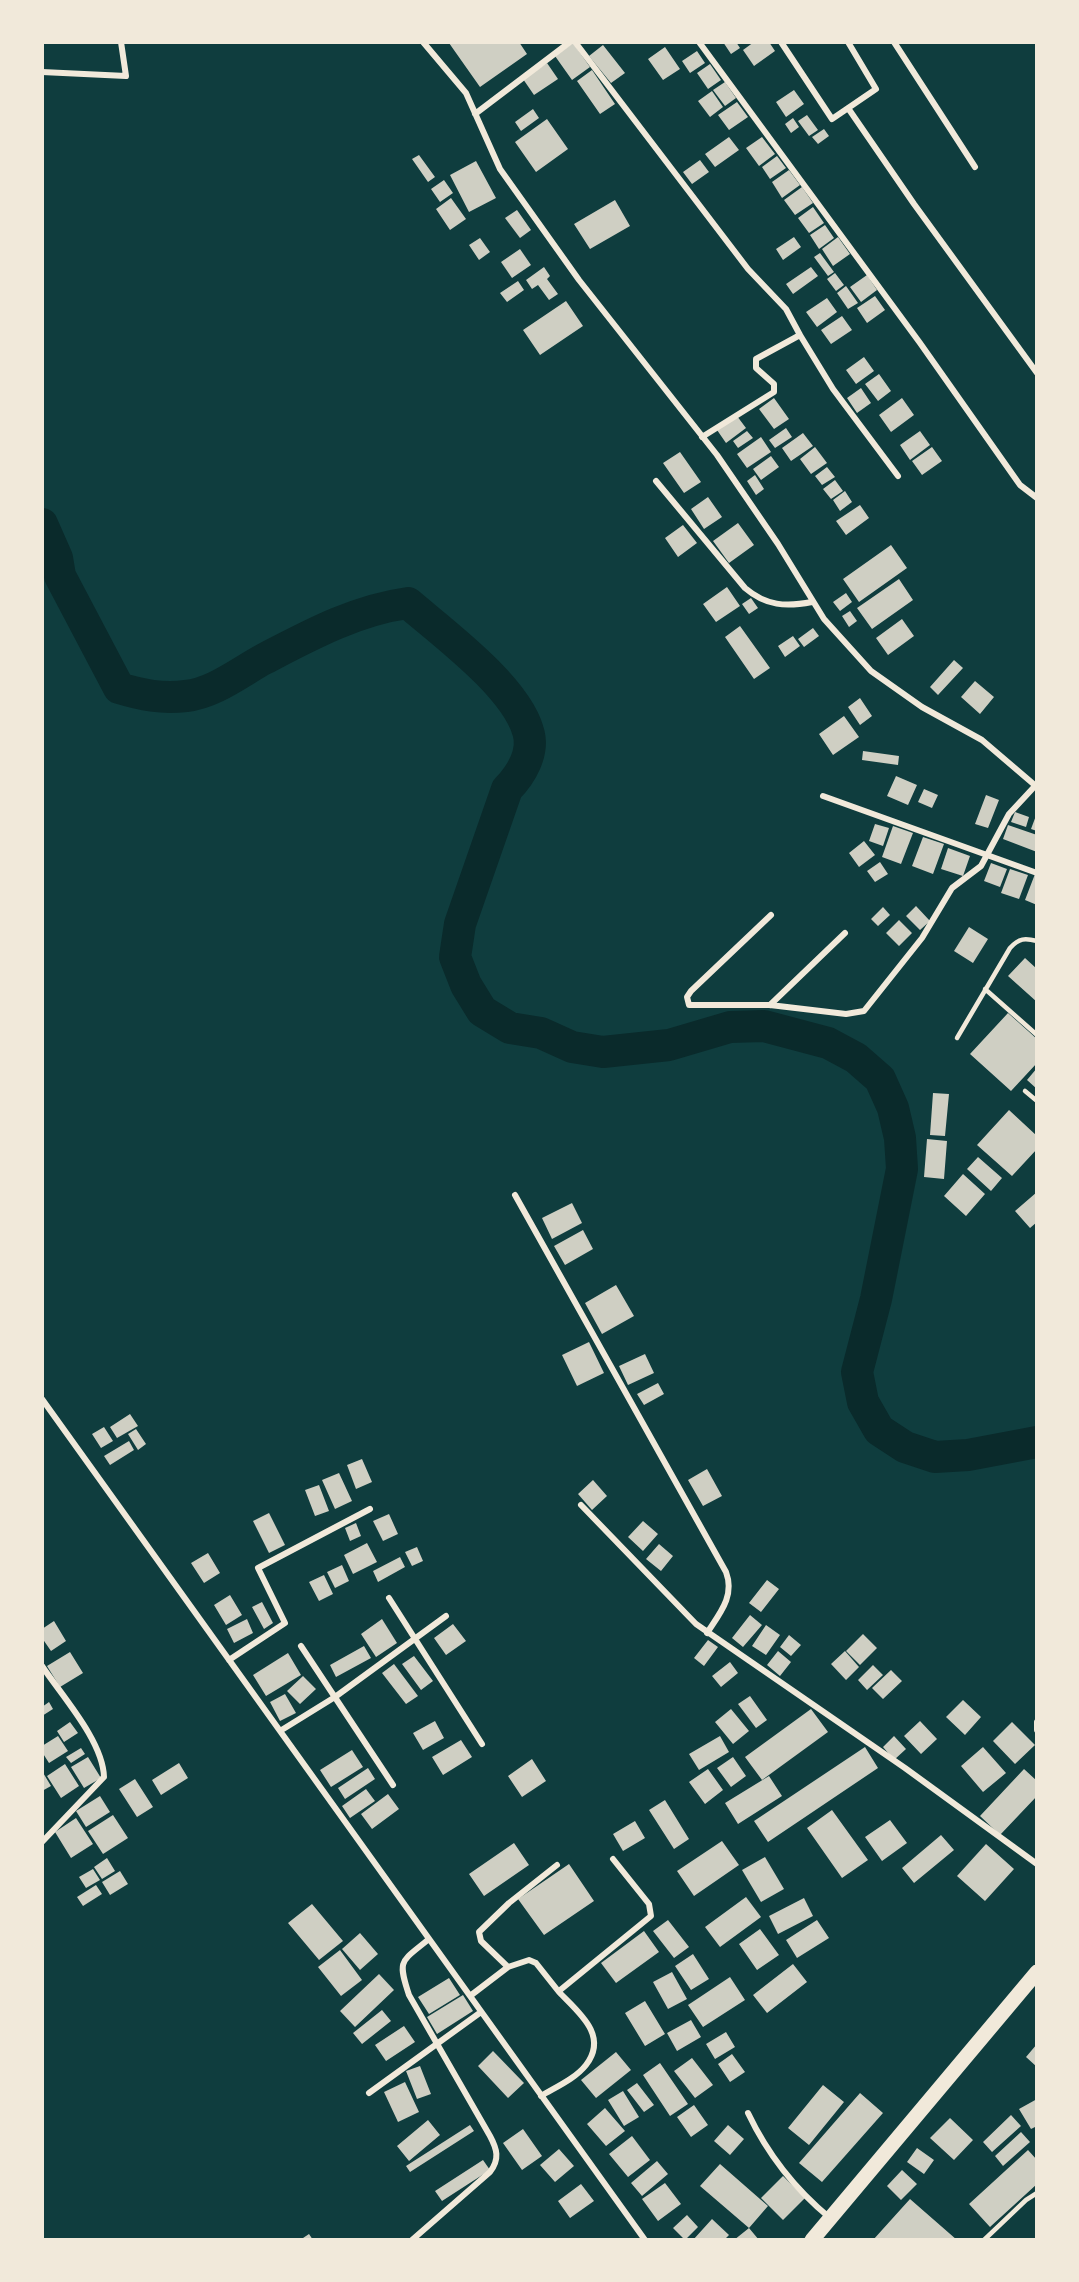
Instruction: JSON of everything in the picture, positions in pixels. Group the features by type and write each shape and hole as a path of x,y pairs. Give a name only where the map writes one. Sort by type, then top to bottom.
{"highway":[{"path":"812,2240 1035,1978"}],"street":[{"path":"42,72 126,76 121,42"},
{"path":"423,42 466,93 500,170 579,280 702,437 778,544 812,602 871,671 905,696 982,740 1036,786 1009,814 988,857 977,871 959,882 948,894 922,938 864,1011 846,1014 770,1005 689,1005 687,997 771,915"},
{"path":"475,114 570,42"},
{"path":"575,42 748,269 786,309 833,389 898,476"},
{"path":"699,42 920,343 1020,485 1037,498"},
{"path":"781,42 832,119 876,89 848,42"},
{"path":"894,42 975,167"},
{"path":"848,108 914,204 1037,373"},
{"path":"702,437 774,392 774,384 756,368 756,359 800,335"},
{"path":"656,481 745,588 758,599 774,605 812,602"},
{"path":"823,796 1037,873"},
{"path":"770,1005 845,933"},
{"path":"515,1195 726,1572 730,1582 729,1596 707,1633"},
{"path":"42,1399 645,2240"},
{"path":"581,1505 707,1633 905,1768 1037,1864"},
{"path":"229,1660 285,1623 258,1568 370,1509"},
{"path":"389,1598 413,1640 482,1744"},
{"path":"280,1731 335,1697 446,1616"},
{"path":"301,1646 393,1785"},
{"path":"42,1666 97,1748 104,1767 104,1777 42,1842"},
{"path":"1037,1722 1037,1730"},
{"path":"559,1991 651,1916 649,1904 613,1859"},
{"path":"508,1967 481,1941 479,1932 509,1903 557,1865"},
{"path":"412,2240 490,2172 497,2160 497,2150 490,2136 409,1995 401,1972 407,1957 429,1939"},
{"path":"470,1996 508,1967 529,1960 536,1963 590,2023 594,2039 593,2052 587,2064 577,2074 541,2096"},
{"path":"369,2093 436,2042 481,2012"},
{"path":"748,2113 771,2155 817,2207 830,2218"}],"lane":[{"path":"957,1038 985,988 1017,940 1027,938 1037,941"},
{"path":"985,988 1037,1035"},
{"path":"1025,1091 1037,1101"},
{"path":"984,2240 1026,2200 1037,2193"}],"building":[{"path":"519,42 527,54 480,87 449,43"},
{"path":"723,42 736,42 740,48 731,54"},
{"path":"754,42 769,42 775,51 754,66 743,50"},
{"path":"573,43 590,67 572,80 555,56"},
{"path":"603,45 625,73 611,83 589,56"},
{"path":"665,47 680,69 663,80 648,59"},
{"path":"697,51 705,63 690,73 682,61"},
{"path":"547,63 558,79 534,95 523,79"},
{"path":"710,64 721,80 708,89 697,73"},
{"path":"592,70 615,104 600,114 577,81"},
{"path":"725,82 736,98 725,106 713,90"},
{"path":"794,90 804,104 786,117 776,102"},
{"path":"712,91 723,107 710,117 698,101"},
{"path":"737,102 748,117 729,130 718,115"},
{"path":"533,109 539,118 521,131 515,122"},
{"path":"807,115 818,130 809,136 798,121"},
{"path":"793,118 799,127 791,133 785,124"},
{"path":"547,119 568,149 536,172 515,142"},
{"path":"824,129 829,136 818,144 812,137"},
{"path":"729,137 739,150 715,167 705,154"},
{"path":"762,137 775,154 759,166 746,148"},
{"path":"419,155 435,177 428,182 412,159"},
{"path":"777,156 786,168 770,179 762,167"},
{"path":"700,160 709,172 692,184 683,172"},
{"path":"476,161 496,198 469,212 450,175"},
{"path":"789,170 800,185 782,198 772,182"},
{"path":"444,180 453,193 440,202 431,189"},
{"path":"802,187 813,203 795,215 784,200"},
{"path":"451,198 466,219 450,230 436,209"},
{"path":"615,200 630,226 590,249 574,224"},
{"path":"813,207 824,223 809,233 798,218"},
{"path":"517,210 531,230 520,238 505,218"},
{"path":"825,225 834,238 819,249 810,235"},
{"path":"794,237 801,247 783,260 776,249"},
{"path":"838,237 850,254 833,266 822,249"},
{"path":"480,238 490,252 479,260 469,245"},
{"path":"520,249 531,265 512,278 501,262"},
{"path":"820,253 834,272 828,276 814,257"},
{"path":"544,267 550,276 547,279 558,294 549,300 538,285 532,289 526,280"},
{"path":"811,267 818,276 793,294 786,284"},
{"path":"835,273 844,285 836,291 827,279"},
{"path":"867,275 877,290 861,302 850,287"},
{"path":"518,281 524,290 507,302 500,293"},
{"path":"846,286 858,303 848,309 837,293"},
{"path":"875,296 885,310 867,323 857,308"},
{"path":"827,298 837,312 817,327 806,312"},
{"path":"566,301 583,326 540,355 523,330"},
{"path":"842,316 852,330 831,344 821,330"},
{"path":"864,357 874,371 856,384 846,370"},
{"path":"879,374 891,391 878,401 865,384"},
{"path":"861,388 871,403 857,413 847,398"},
{"path":"774,398 789,419 774,429 759,409"},
{"path":"902,398 914,415 891,432 879,415"},
{"path":"737,416 746,428 726,443 717,430"},
{"path":"786,428 792,437 775,448 769,440"},
{"path":"747,431 753,438 738,448 733,441"},
{"path":"920,431 930,445 910,460 900,445"},
{"path":"803,433 813,446 791,461 782,448"},
{"path":"761,437 771,452 747,468 737,454"},
{"path":"815,447 827,463 811,474 800,459"},
{"path":"932,447 942,461 922,475 912,461"},
{"path":"680,452 701,482 684,493 663,463"},
{"path":"771,456 779,467 761,480 753,469"},
{"path":"827,467 835,477 822,485 815,476"},
{"path":"755,475 764,489 756,495 747,481"},
{"path":"835,480 843,491 831,499 823,489"},
{"path":"845,491 852,502 840,511 833,500"},
{"path":"708,497 722,517 704,529 691,509"},
{"path":"860,505 869,518 846,535 836,521"},
{"path":"738,523 754,545 729,563 713,541"},
{"path":"683,525 697,543 678,557 665,538"},
{"path":"891,545 907,568 859,602 843,579"},
{"path":"899,579 913,600 872,629 857,608"},
{"path":"727,587 740,606 716,622 703,604"},
{"path":"846,593 852,602 840,611 833,602"},
{"path":"751,598 758,608 749,614 742,604"},
{"path":"850,611 857,621 849,627 842,616"},
{"path":"902,619 914,636 888,655 876,638"},
{"path":"740,626 770,668 754,679 725,637"},
{"path":"813,628 819,636 804,647 798,639"},
{"path":"793,636 800,646 785,657 778,646"},
{"path":"954,660 963,668 938,695 930,687"},
{"path":"975,681 994,697 980,714 961,697"},
{"path":"860,698 872,716 860,725 848,707"},
{"path":"844,716 859,737 833,755 819,734"},
{"path":"863,751 899,756 898,765 862,760"},
{"path":"896,776 917,785 908,805 887,796"},
{"path":"924,789 938,795 932,808 918,802"},
{"path":"986,795 999,800 988,828 975,824"},
{"path":"1015,812 1029,817 1026,827 1011,822"},
{"path":"1037,813 1037,831 1031,829"},
{"path":"875,824 889,828 883,846 869,841"},
{"path":"1008,825 1037,835 1037,852 1003,839"},
{"path":"893,826 913,833 901,864 882,857"},
{"path":"923,837 944,844 933,874 912,866"},
{"path":"864,841 875,855 859,867 849,853"},
{"path":"948,848 970,856 963,876 941,869"},
{"path":"880,862 888,874 875,882 867,871"},
{"path":"991,863 1007,869 1000,887 984,881"},
{"path":"1010,869 1028,875 1019,899 1001,893"},
{"path":"1035,874 1037,875 1037,905 1025,900"},
{"path":"916,906 930,921 920,930 906,916"},
{"path":"883,907 890,915 878,926 871,919"},
{"path":"899,920 912,933 899,946 886,933"},
{"path":"969,927 988,939 973,963 954,951"},
{"path":"1025,958 1037,969 1037,1002 1008,976"},
{"path":"1008,1013 1037,1039 1037,1063 1011,1091 970,1054"},
{"path":"1037,1068 1037,1089 1027,1080"},
{"path":"933,1093 949,1094 945,1136 930,1135"},
{"path":"1009,1110 1037,1136 1037,1149 1012,1176 977,1145"},
{"path":"927,1139 947,1141 944,1179 924,1177"},
{"path":"978,1157 1002,1178 991,1191 967,1169"},
{"path":"963,1174 985,1194 966,1216 944,1196"},
{"path":"1037,1192 1037,1222 1030,1228 1015,1211"},
{"path":"572,1203 582,1223 552,1239 542,1218"},
{"path":"583,1230 593,1249 565,1265 554,1246"},
{"path":"616,1285 634,1316 602,1334 585,1303"},
{"path":"589,1342 604,1373 577,1386 562,1355"},
{"path":"645,1354 654,1373 628,1385 619,1366"},
{"path":"658,1383 664,1394 644,1405 637,1394"},
{"path":"130,1414 138,1426 117,1438 110,1427"},
{"path":"104,1427 113,1441 101,1448 92,1434"},
{"path":"136,1429 146,1444 138,1450 128,1434"},
{"path":"129,1441 134,1450 110,1465 104,1456"},
{"path":"362,1459 372,1482 356,1489 347,1465"},
{"path":"707,1469 722,1496 703,1506 688,1480"},
{"path":"339,1473 352,1501 335,1509 322,1480"},
{"path":"593,1480 607,1496 592,1510 578,1494"},
{"path":"319,1485 329,1511 315,1516 305,1490"},
{"path":"269,1513 285,1545 269,1553 253,1521"},
{"path":"389,1514 398,1534 383,1541 373,1521"},
{"path":"643,1521 658,1534 643,1551 628,1537"},
{"path":"356,1523 361,1536 350,1541 345,1528"},
{"path":"367,1543 377,1562 353,1574 344,1555"},
{"path":"659,1544 673,1556 661,1571 646,1559"},
{"path":"417,1547 423,1561 412,1566 405,1552"},
{"path":"208,1553 220,1573 204,1583 191,1563"},
{"path":"400,1557 405,1567 378,1582 373,1571"},
{"path":"342,1565 349,1581 335,1588 327,1572"},
{"path":"324,1575 333,1594 319,1601 309,1582"},
{"path":"767,1580 779,1589 761,1612 749,1603"},
{"path":"230,1595 242,1615 226,1625 214,1605"},
{"path":"262,1602 273,1623 264,1629 252,1607"},
{"path":"750,1615 762,1625 743,1647 732,1638"},
{"path":"247,1619 253,1633 234,1643 227,1629"},
{"path":"382,1619 397,1643 376,1657 361,1634"},
{"path":"54,1621 66,1641 51,1651 42,1638 42,1629"},
{"path":"453,1624 466,1641 446,1655 434,1638"},
{"path":"766,1625 780,1635 766,1655 752,1646"},
{"path":"863,1634 877,1648 860,1665 846,1651"},
{"path":"789,1635 801,1645 791,1656 780,1647"},
{"path":"708,1640 718,1647 704,1666 694,1658"},
{"path":"364,1646 371,1658 336,1677 330,1665"},
{"path":"778,1651 791,1662 780,1676 767,1665"},
{"path":"845,1651 859,1667 846,1680 831,1664"},
{"path":"70,1652 83,1673 60,1687 47,1666"},
{"path":"288,1653 301,1675 266,1696 253,1675"},
{"path":"414,1656 433,1681 421,1690 402,1664"},
{"path":"730,1662 738,1673 721,1687 712,1676"},
{"path":"394,1664 418,1696 406,1704 382,1673"},
{"path":"873,1665 883,1675 867,1690 858,1680"},
{"path":"891,1670 902,1681 883,1699 872,1688"},
{"path":"303,1676 316,1689 300,1704 287,1691"},
{"path":"285,1694 296,1713 280,1721 270,1702"},
{"path":"750,1696 767,1720 756,1728 738,1704"},
{"path":"963,1700 981,1717 965,1735 946,1717"},
{"path":"49,1702 53,1709 42,1716 42,1707"},
{"path":"731,1709 749,1731 733,1744 715,1722"},
{"path":"811,1709 828,1732 762,1780 745,1757"},
{"path":"435,1721 444,1738 423,1750 413,1733"},
{"path":"920,1721 937,1739 921,1754 904,1736"},
{"path":"70,1722 78,1733 64,1742 57,1731"},
{"path":"1012,1722 1035,1745 1015,1764 993,1741"},
{"path":"58,1736 68,1751 49,1763 42,1752 42,1746"},
{"path":"720,1736 729,1752 699,1770 689,1754"},
{"path":"894,1736 906,1749 894,1760 883,1747"},
{"path":"461,1740 472,1757 443,1775 432,1757"},
{"path":"865,1747 878,1768 768,1842 754,1821"},
{"path":"983,1747 1006,1773 983,1792 961,1766"},
{"path":"81,1748 85,1754 71,1763 66,1757"},
{"path":"352,1750 363,1767 331,1787 320,1770"},
{"path":"88,1757 101,1778 84,1788 71,1767"},
{"path":"733,1757 746,1776 731,1787 717,1768"},
{"path":"532,1759 546,1781 522,1797 508,1776"},
{"path":"179,1763 188,1778 161,1795 152,1780"},
{"path":"65,1764 79,1786 61,1798 47,1776"},
{"path":"368,1768 375,1779 345,1799 338,1788"},
{"path":"708,1769 723,1790 705,1804 689,1782"},
{"path":"1024,1769 1037,1781 1037,1796 1000,1835 980,1816"},
{"path":"42,1771 51,1786 42,1791"},
{"path":"769,1776 782,1796 738,1824 725,1803"},
{"path":"135,1779 153,1807 137,1817 119,1789"},
{"path":"366,1789 375,1801 350,1818 342,1806"},
{"path":"388,1794 399,1809 372,1829 361,1814"},
{"path":"100,1796 110,1812 86,1827 76,1811"},
{"path":"665,1800 689,1839 674,1849 649,1810"},
{"path":"832,1810 868,1860 842,1878 807,1828"},
{"path":"113,1815 128,1838 103,1854 88,1831"},
{"path":"76,1818 93,1844 71,1858 55,1832"},
{"path":"890,1820 907,1843 882,1861 865,1837"},
{"path":"635,1821 645,1838 623,1851 613,1834"},
{"path":"941,1835 954,1850 914,1883 902,1868"},
{"path":"722,1841 739,1865 694,1896 677,1871"},
{"path":"514,1843 529,1865 484,1896 469,1874"},
{"path":"986,1844 1014,1869 985,1901 957,1876"},
{"path":"765,1857 784,1889 761,1902 742,1870"},
{"path":"107,1858 115,1871 102,1879 94,1867"},
{"path":"569,1864 594,1901 544,1935 518,1899"},
{"path":"93,1869 100,1880 86,1888 79,1877"},
{"path":"120,1871 128,1884 110,1895 102,1882"},
{"path":"96,1885 102,1894 83,1906 77,1897"},
{"path":"746,1897 761,1917 720,1947 705,1927"},
{"path":"804,1898 813,1916 778,1934 769,1916"},
{"path":"312,1904 343,1941 319,1960 288,1923"},
{"path":"668,1920 689,1947 674,1958 653,1931"},
{"path":"817,1920 829,1938 797,1958 786,1940"},
{"path":"760,1929 779,1955 757,1970 739,1944"},
{"path":"644,1931 659,1952 616,1983 601,1963"},
{"path":"360,1933 378,1954 360,1970 342,1949"},
{"path":"340,1950 362,1980 341,1996 318,1967"},
{"path":"693,1954 709,1979 691,1990 675,1966"},
{"path":"793,1964 807,1982 767,2013 753,1995"},
{"path":"672,1972 687,1999 668,2009 653,1982"},
{"path":"379,1974 394,1990 355,2027 340,2011"},
{"path":"730,1977 745,2000 703,2027 688,2005"},
{"path":"449,1978 460,1995 429,2014 418,1997"},
{"path":"463,1995 473,2011 437,2034 427,2017"},
{"path":"645,2001 665,2034 645,2046 625,2013"},
{"path":"382,2010 391,2021 362,2044 353,2033"},
{"path":"691,2020 701,2037 677,2051 667,2033"},
{"path":"404,2026 415,2042 386,2061 375,2045"},
{"path":"726,2032 735,2047 715,2059 706,2044"},
{"path":"1037,2044 1037,2067 1026,2057"},
{"path":"493,2051 524,2083 508,2098 478,2066"},
{"path":"616,2052 631,2070 596,2098 581,2080"},
{"path":"732,2054 745,2072 730,2082 718,2064"},
{"path":"692,2058 713,2085 695,2098 674,2071"},
{"path":"660,2063 688,2104 670,2116 643,2075"},
{"path":"420,2066 431,2094 417,2099 406,2071"},
{"path":"405,2082 419,2112 398,2122 384,2092"},
{"path":"637,2083 654,2105 644,2112 627,2090"},
{"path":"823,2085 844,2102 809,2145 788,2128"},
{"path":"623,2091 639,2117 624,2126 608,2100"},
{"path":"860,2093 883,2113 822,2182 799,2163"},
{"path":"1037,2099 1037,2126 1031,2129 1019,2109"},
{"path":"694,2105 708,2125 691,2137 677,2117"},
{"path":"605,2108 625,2131 606,2146 587,2124"},
{"path":"1011,2115 1021,2126 992,2152 983,2142"},
{"path":"950,2118 973,2140 954,2160 930,2138"},
{"path":"428,2120 440,2135 409,2161 397,2146"},
{"path":"470,2125 474,2131 410,2172 406,2166"},
{"path":"728,2125 744,2139 730,2155 714,2141"},
{"path":"523,2129 542,2156 522,2170 503,2143"},
{"path":"1021,2132 1030,2142 1003,2166 995,2156"},
{"path":"632,2136 650,2160 628,2177 609,2154"},
{"path":"917,2148 934,2160 924,2174 907,2162"},
{"path":"559,2149 574,2166 555,2182 540,2165"},
{"path":"1028,2150 1037,2160 1037,2184 990,2227 969,2204"},
{"path":"483,2160 490,2170 442,2201 435,2191"},
{"path":"657,2161 668,2174 642,2196 631,2183"},
{"path":"720,2164 768,2206 749,2228 700,2186"},
{"path":"902,2170 917,2184 901,2200 887,2186"},
{"path":"783,2176 805,2198 783,2220 761,2198"},
{"path":"665,2183 681,2204 658,2221 642,2199"},
{"path":"581,2184 594,2201 570,2218 558,2201"},
{"path":"910,2199 957,2240 873,2240"},
{"path":"687,2215 698,2227 685,2240 673,2228"},
{"path":"712,2219 729,2235 724,2240 693,2240"},
{"path":"749,2228 759,2240 734,2240"},
{"path":"309,2234 313,2240 300,2240"}],"waterway":[{"path":"42,524 57,558 60,576 119,688 160,697 177,697 207,691 299,641 352,617 408,603 476,661 509,696 521,714 530,739 525,763 507,789 460,924 455,957 466,985 482,1011 510,1028 541,1033 572,1047 603,1052 669,1045 730,1027 764,1026 828,1043 856,1058 880,1079 893,1108 900,1138 902,1169 876,1299 857,1372 863,1402 879,1430 905,1447 935,1457 968,1455 1037,1442"}]}
